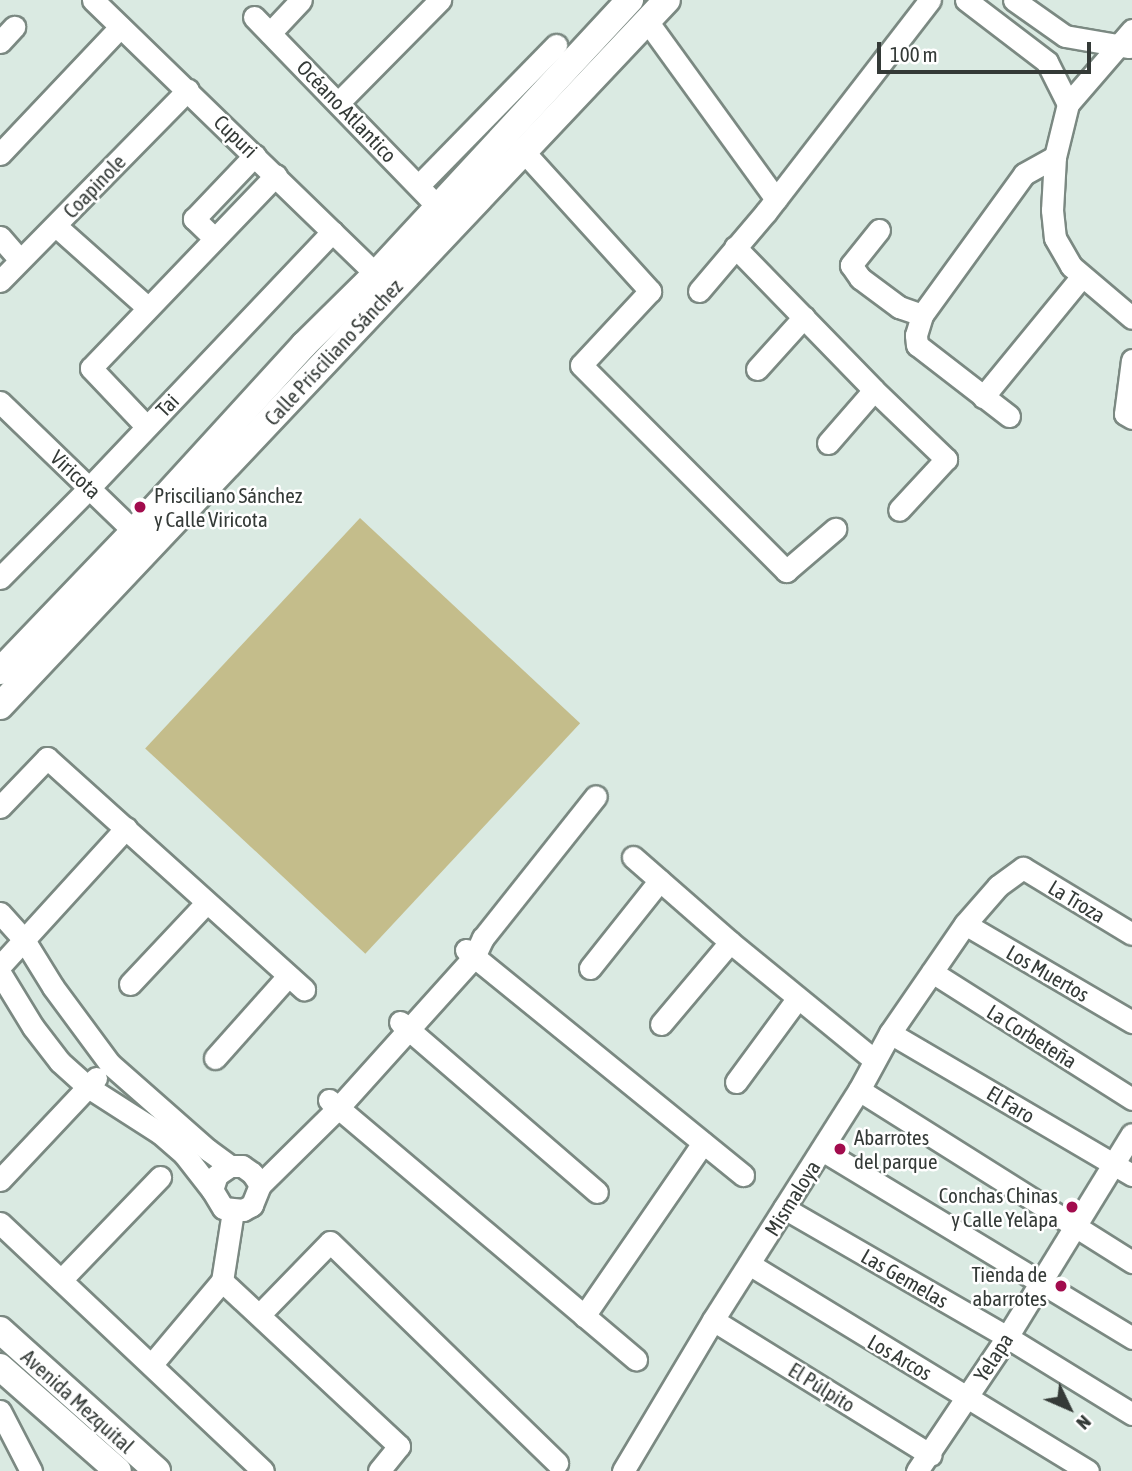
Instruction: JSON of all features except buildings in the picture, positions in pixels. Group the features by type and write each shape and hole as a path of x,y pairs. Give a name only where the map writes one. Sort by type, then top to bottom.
{"main road":[{"name":"Calle Prisciliano Sánchez","path":"0,706 304,345 376,274 630,0"},
{"name":"Calle Prisciliano Sánchez","path":"0,671 142,539 524,152 667,0"},
{"name":"Avenida Mezquital","path":"0,1330 157,1471"},
{"name":"Avenida Mezquital","path":"0,1367 118,1471"}],"street":[{"name":"Cupuri","path":"93,0 376,274"},
{"path":"270,33 301,0"},
{"path":"339,102 440,0"},
{"path":"699,291 776,199 930,0"},
{"path":"966,0 1047,62 1068,104"},
{"path":"1014,0 1065,37 1125,47"},
{"name":"Océano Atlantico","path":"254,17 438,207"},
{"path":"648,21 776,199"},
{"path":"0,154 120,26"},
{"path":"1132,30 1125,47 1068,104 1055,157 1052,210 1055,238 1071,266 1132,318"},
{"path":"1047,62 1065,37"},
{"path":"419,185 556,45"},
{"name":"Coapinole","path":"0,281 188,90"},
{"path":"524,152 650,290 581,365 786,571 835,529"},
{"path":"214,238 194,219 255,155"},
{"path":"1009,416 916,345 916,335 922,315 1024,174 1055,157"},
{"path":"146,426 91,368 276,175"},
{"path":"56,226 147,307"},
{"path":"879,230 851,265 860,278 899,307 922,315"},
{"name":"Tai","path":"0,578 332,232"},
{"path":"0,237 20,260"},
{"path":"735,247 874,390 946,459 899,510"},
{"path":"983,397 1082,276"},
{"path":"757,369 804,317"},
{"path":"1132,360 1125,414 1132,418"},
{"path":"828,443 874,390"},
{"name":"Viricota","path":"0,402 142,539"},
{"path":"0,807 47,758 296,983 215,1058"},
{"path":"0,972 33,1027 60,1062 88,1087 160,1133 184,1154 223,1208 233,1211 251,1205 256,1179 332,1103 474,949 596,796"},
{"path":"0,966 126,828"},
{"path":"633,857 797,999 874,1060"},
{"name":"Mismaloya","path":"623,1471 713,1320 859,1090 890,1033 965,924 998,886 1023,868"},
{"name":"La Troza","path":"1023,868 1132,934"},
{"path":"590,968 660,880"},
{"path":"130,984 206,903"},
{"path":"0,914 24,940 53,987 110,1065 230,1166"},
{"name":"Los Muertos","path":"965,924 1132,1022"},
{"path":"661,1024 730,942"},
{"path":"474,949 743,1175"},
{"name":"La Corbeteña","path":"932,972 1132,1099"},
{"path":"736,1082 797,999"},
{"path":"405,1025 597,1192"},
{"name":"El Faro","path":"890,1033 1132,1175"},
{"path":"0,1180 110,1065"},
{"path":"859,1090 1132,1262"},
{"path":"332,1103 636,1359"},
{"name":"Yelapa","path":"924,1463 1007,1337 1132,1134"},
{"path":"584,1316 703,1143"},
{"path":"821,1150 1132,1338"},
{"path":"212,1190 217,1175 230,1166 242,1166 256,1179"},
{"path":"61,1280 160,1177"},
{"name":"Las Gemelas","path":"784,1208 1007,1337 1132,1414"},
{"path":"152,1364 222,1281 233,1211"},
{"path":"0,1223 263,1471"},
{"path":"260,1314 330,1242 557,1463"},
{"name":"Los Arcos","path":"749,1264 1087,1471"},
{"path":"222,1281 399,1446 379,1471"},
{"name":"El Púlpito","path":"713,1320 924,1463"},
{"path":"0,1411 31,1471"}],"shaded area":[{"path":"360,518 580,723 365,954 145,748"}],"place":[{"name":"Prisciliano Sánchez y Calle Viricota","path":"140,507"},
{"name":"Abarrotes del parque","path":"840,1149"},
{"name":"Conchas Chinas y Calle Yelapa","path":"1072,1207"},
{"name":"Tienda de abarrotes","path":"1061,1286"}]}
